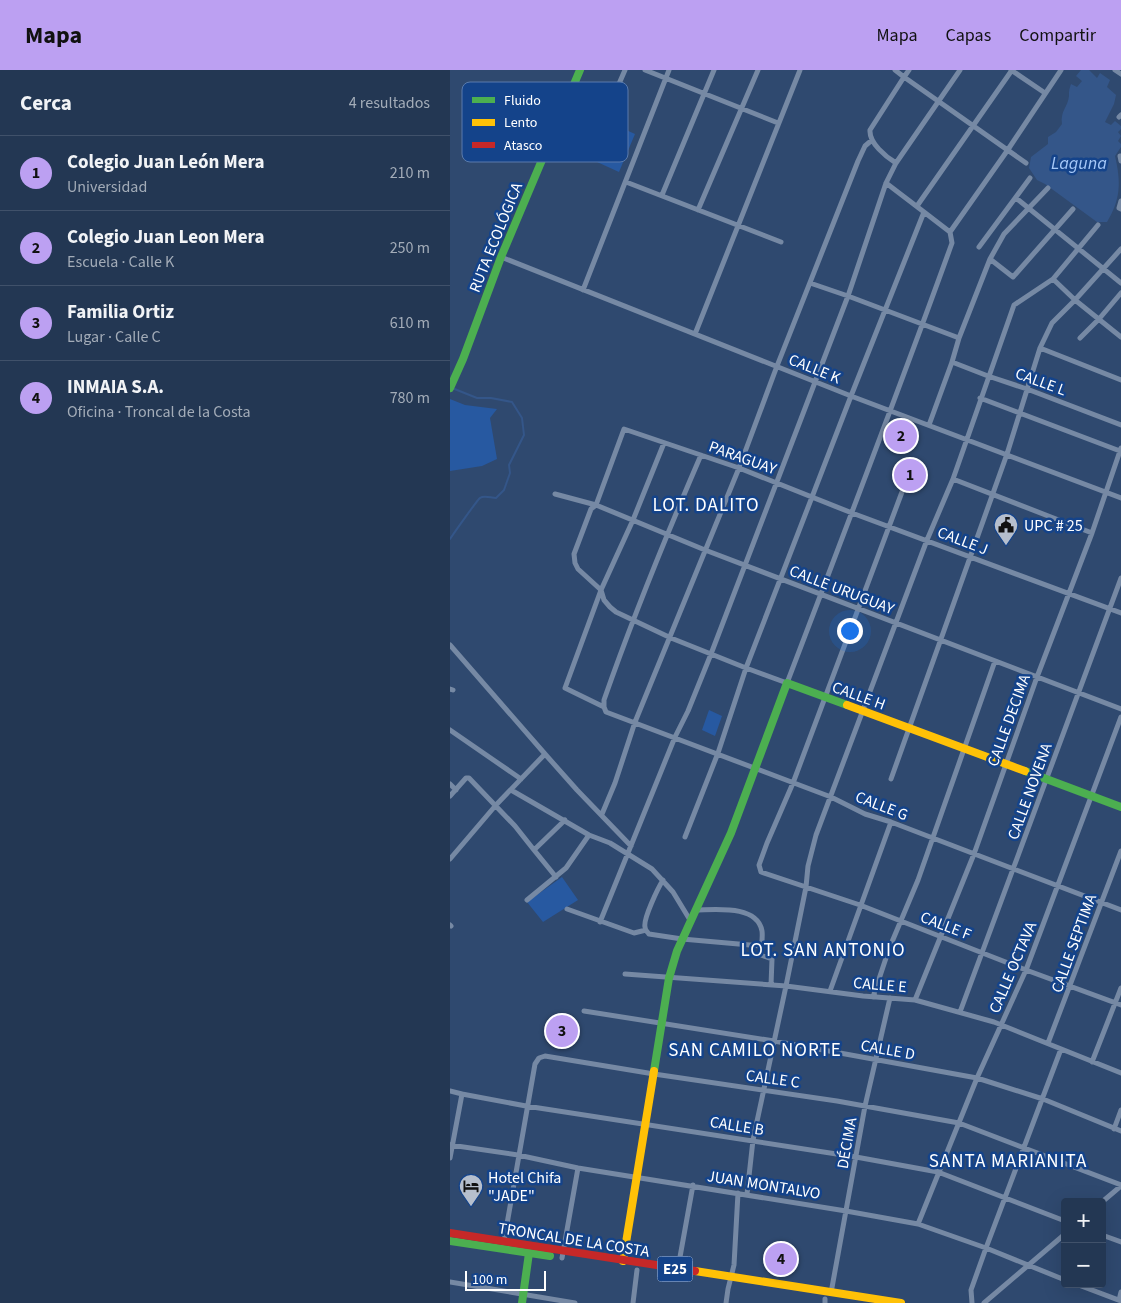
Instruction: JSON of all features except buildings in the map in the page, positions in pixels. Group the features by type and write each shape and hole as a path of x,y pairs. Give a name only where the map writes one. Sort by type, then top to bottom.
{"main road":[{"name":"RUTA ECOLÓGICA","path":"575,82 580,70"},
{"name":"RUTA ECOLÓGICA","path":"450,388 463,359 501,257 541,162"},
{"name":"CALLE H","path":"787,682 1121,807"},
{"path":"623,1261 669,978 690,920 731,833 787,682"},
{"name":"TRONCAL DE LA COSTA","path":"450,1233 504,1242 637,1270 731,1281"},
{"name":"TRONCAL DE LA COSTA","path":"450,1241 529,1253 562,1254 678,1269 731,1281 853,1303"},
{"path":"522,1303 529,1253"},
{"name":"TRONCAL DE LA COSTA","path":"827,1298 901,1303"}],"street":[{"path":"620,82 625,70"},
{"path":"645,70 778,123"},
{"path":"583,290 669,70"},
{"path":"662,195 714,70"},
{"path":"698,210 758,70"},
{"path":"695,334 800,70"},
{"path":"895,70 1026,163"},
{"path":"896,163 872,140 870,130 909,70"},
{"path":"600,922 675,737 712,654 848,296 886,183 896,163 960,70"},
{"path":"917,206 1012,70 1045,93"},
{"path":"950,232 1061,70"},
{"path":"1116,70 1121,74"},
{"path":"602,814 635,722 739,468 858,161 865,146 872,140"},
{"path":"979,246 1030,178"},
{"path":"626,182 781,242"},
{"path":"787,682 952,243 950,232 886,183"},
{"path":"929,425 959,338 990,260 1004,234 1048,188"},
{"path":"1016,198 1121,283"},
{"path":"1121,201 1119,208 1121,209"},
{"path":"990,260 1013,276 1073,209"},
{"path":"685,837 718,753 746,668 924,212"},
{"path":"747,1194 753,1140 806,887 808,866 816,835 953,478 1014,305 1053,279 1098,225"},
{"path":"891,779 1007,454 1040,348 1052,323 1121,248"},
{"name":"CALLE K","path":"501,257 816,380 851,396 890,409 1121,498"},
{"path":"1053,279 1075,300 1121,336"},
{"path":"810,283 959,338"},
{"path":"1080,338 1121,293"},
{"path":"1040,348 1121,380"},
{"name":"CALLE L","path":"952,362 1121,425"},
{"path":"980,398 1120,449"},
{"name":"PARAGUAY","path":"624,429 777,482 852,513"},
{"name":"CALLE H","path":"624,429 596,505 592,509 574,554 578,569 601,590 604,600 610,608 632,620 670,638 787,682"},
{"path":"601,590 664,443"},
{"name":"CALLE DECIMA","path":"915,1000 974,854 1037,677 1092,532 1120,449"},
{"path":"604,707 604,700 632,620 666,534 701,455"},
{"path":"953,478 992,495 1092,532"},
{"path":"793,783 902,492"},
{"name":"CALLE URUGUAY","path":"555,494 596,505 745,566 1121,709"},
{"name":"CALLE J","path":"852,513 1069,592 1121,613"},
{"name":"CALLE NOVENA","path":"960,1012 1121,578"},
{"name":"CALLE G","path":"601,590 565,688 604,707 606,712 718,753 831,797 866,814 1121,910"},
{"path":"450,645 577,790 631,846"},
{"path":"873,997 900,921 918,880 995,661"},
{"name":"CALLE OCTAVA","path":"918,1224 977,1078 1026,970 1121,717"},
{"path":"450,730 521,779"},
{"path":"450,859 496,805 545,754"},
{"path":"450,796 466,778 469,778 516,826 556,877"},
{"name":"CALLE F","path":"793,783 759,865 761,872 860,905 1118,1004"},
{"path":"450,784 456,790"},
{"path":"511,790 589,835 610,843 652,869 675,894 690,920"},
{"path":"534,850 565,820"},
{"path":"830,991 891,822"},
{"path":"527,900 566,868 589,835"},
{"name":"CALLE SEPTIMA","path":"1048,1044 1121,851"},
{"path":"663,880 645,922 646,930 652,935 761,946"},
{"path":"567,909 634,933 646,930"},
{"path":"695,910 744,912 755,919 762,929 761,954 772,959 771,985"},
{"name":"CALLE E","path":"625,974 786,986 873,997 915,1000 1001,1024 1121,1073"},
{"path":"1092,1062 1118,1004 1121,988"},
{"name":"DÉCIMA","path":"827,1298 846,1211 865,1106 890,998"},
{"name":"CALLE D","path":"584,1011 774,1041 977,1078 1043,1099 1121,1131"},
{"path":"972,1303 972,1290 986,1248 1061,1049"},
{"name":"CALLE C","path":"504,1242 526,1106 535,1064 543,1056 763,1089 958,1123 1121,1186"},
{"name":"CALLE B","path":"450,1091 526,1106 753,1140 938,1172 1061,1219"},
{"path":"450,1158 462,1094"},
{"path":"1114,1129 1121,1110"},
{"name":"JUAN MONTALVO","path":"451,1145 918,1224 986,1248 1061,1278"},
{"path":"562,1254 578,1168"},
{"path":"678,1269 693,1185"},
{"path":"1106,1199 1121,1186"},
{"path":"726,1303 734,1265 738,1193"},
{"path":"1106,1236 1121,1242"},
{"path":"984,1303 1061,1237"},
{"path":"633,1303 637,1270"},
{"path":"450,1282 576,1303"},
{"path":"1087,1288 1120,1300 1121,1292"}],"shaded area":[{"path":"628,131 635,134 628,151"},
{"path":"597,162 623,162 619,172"},
{"path":"450,399 465,405 497,409 490,418 497,459 482,466 450,471"},
{"path":"709,710 722,716 715,736 702,730"},
{"path":"562,877 578,900 543,922 527,902"}],"water":[{"name":"Laguna","path":"1081,70 1089,70 1097,78 1100,73 1110,80 1107,87 1116,95 1114,104 1105,122 1111,125 1115,121 1121,126 1118,132 1121,136 1118,141 1121,147 1115,156 1119,182 1115,206 1107,222 1097,222 1037,180 1029,168 1031,157 1048,144 1048,137 1056,132 1062,124 1062,116 1071,84 1077,87 1082,81 1076,76"}],"waterway":[{"path":"450,539 480,498 496,498 504,490 510,473 509,465 524,435 522,418 512,402 491,398 477,398 452,388"}],"traffic: fast":[{"path":"575,82 580,70"},
{"path":"450,388 463,359 501,257 541,162"},
{"path":"654,1071 669,978 677,951 731,833 787,683 847,705"},
{"path":"1025,771 1121,807"},
{"path":"450,1241 550,1256"},
{"path":"522,1303 529,1253"}],"traffic: slow":[{"path":"847,705 1025,771"},
{"path":"623,1261 654,1071"},
{"path":"695,1271 901,1303"}],"traffic: jam":[{"path":"450,1233 695,1271"}],"place":[{"name":"Colegio Juan Leon Mera","path":"901,436"},
{"name":"Colegio Juan León Mera","path":"910,475"},
{"name":"UPC # 25","path":"1006,546"},
{"name":"Familia Ortiz","path":"562,1031"},
{"name":"Hotel Chifa \"JADE\"","path":"471,1207"},
{"name":"INMAIA S.A.","path":"781,1259"}],"district":[{"name":"LOT. DALITO","path":"706,504"},
{"name":"LOT. SAN ANTONIO","path":"823,949"},
{"name":"SAN CAMILO NORTE","path":"755,1049"},
{"name":"SANTA MARIANITA","path":"1008,1160"}]}
